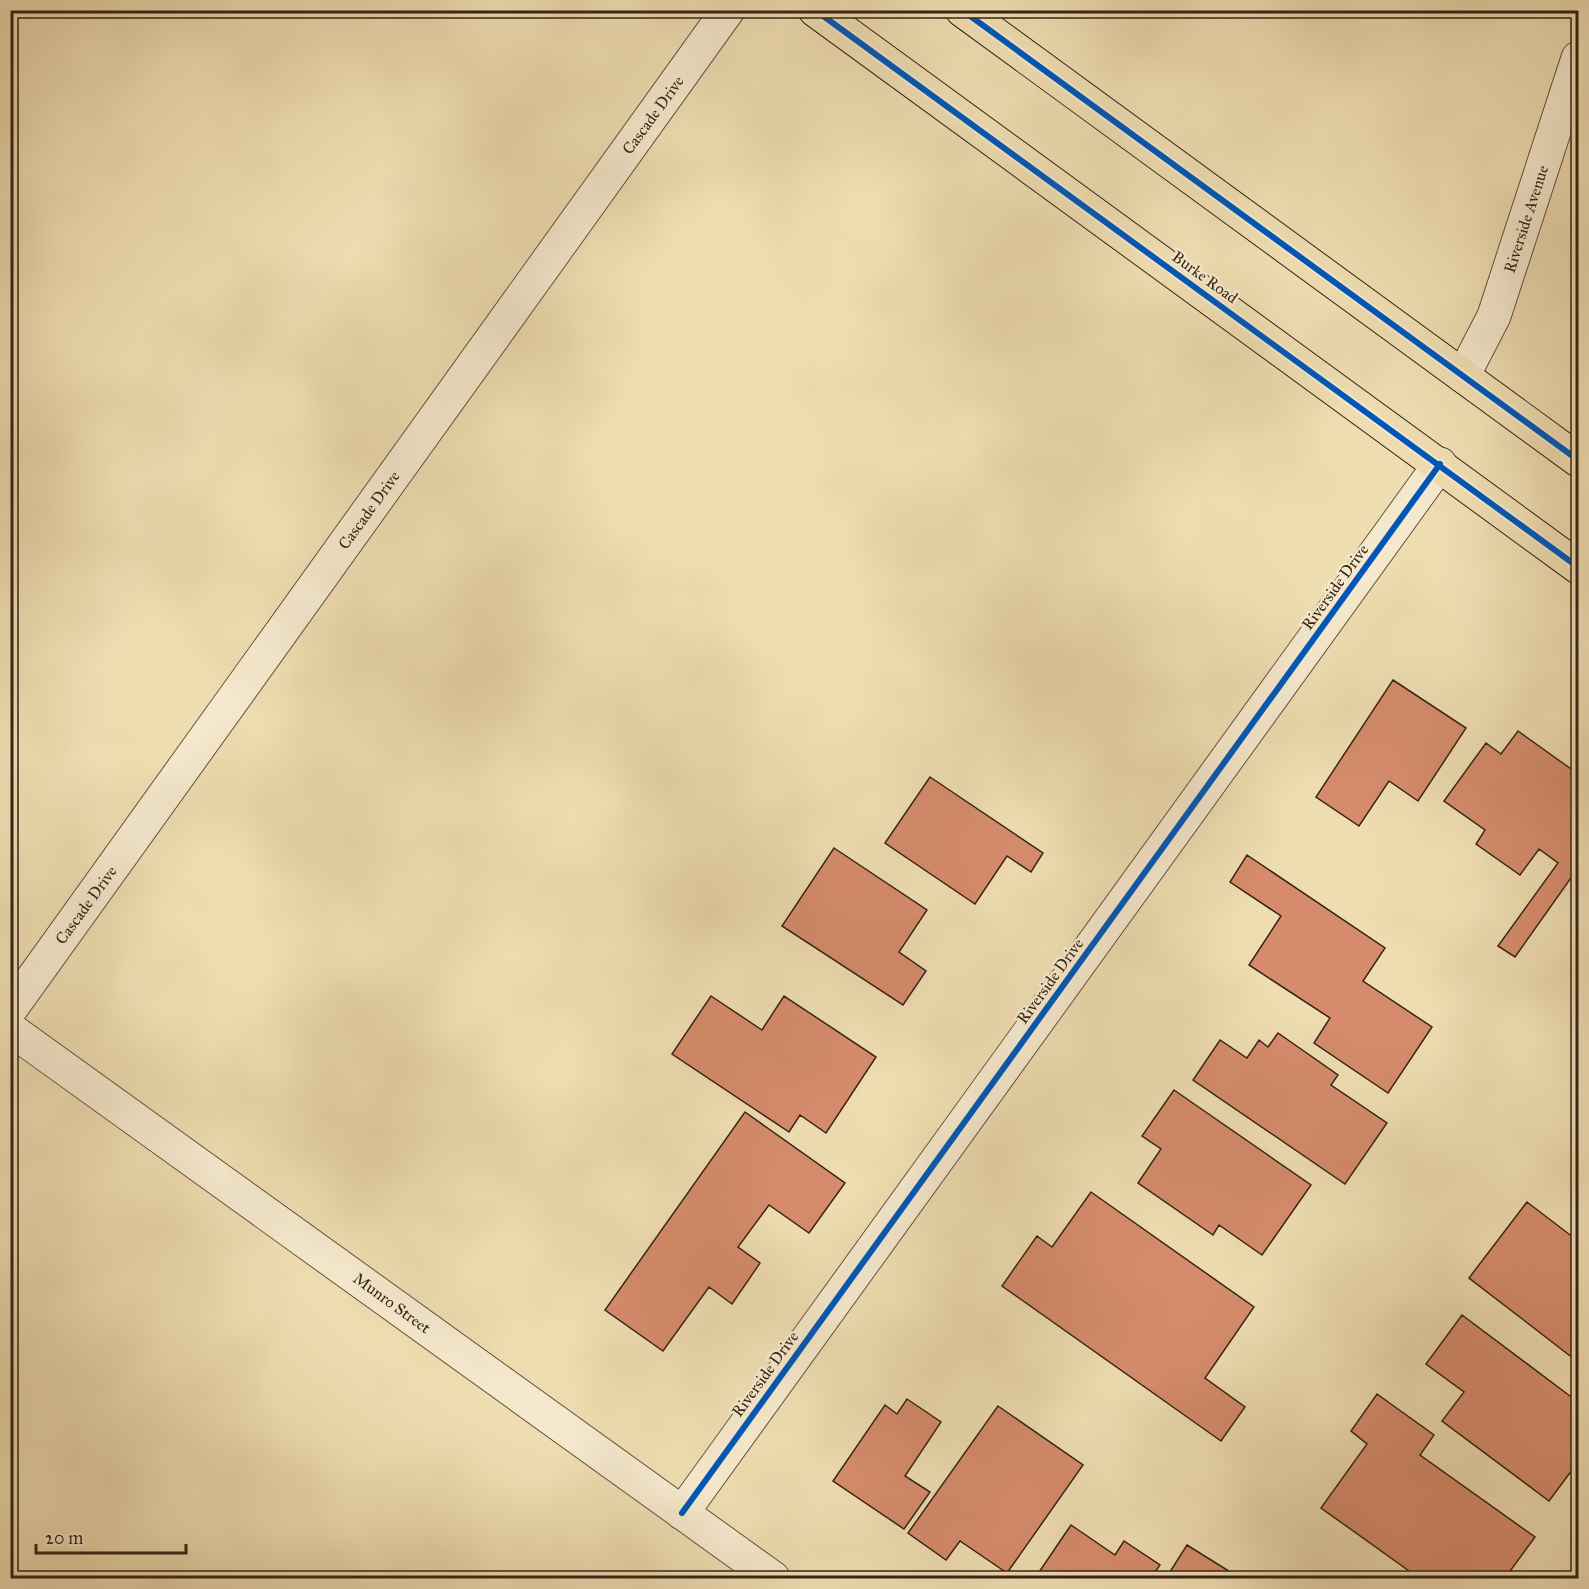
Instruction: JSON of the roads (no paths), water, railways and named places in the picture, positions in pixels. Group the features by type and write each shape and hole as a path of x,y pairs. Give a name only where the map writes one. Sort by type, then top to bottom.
{"main road":[{"name":"Burke Road","path":"815,10 1440,464 1578,567"},
{"path":"962,10 1578,460"}],"street":[{"name":"Cascade Drive","path":"10,1010 728,10"},
{"name":"Riverside Avenue","path":"1463,376 1494,316 1578,58"},
{"name":"Riverside Drive","path":"682,1513 1440,464"},
{"name":"Munro Street","path":"10,1029 773,1578"}]}
